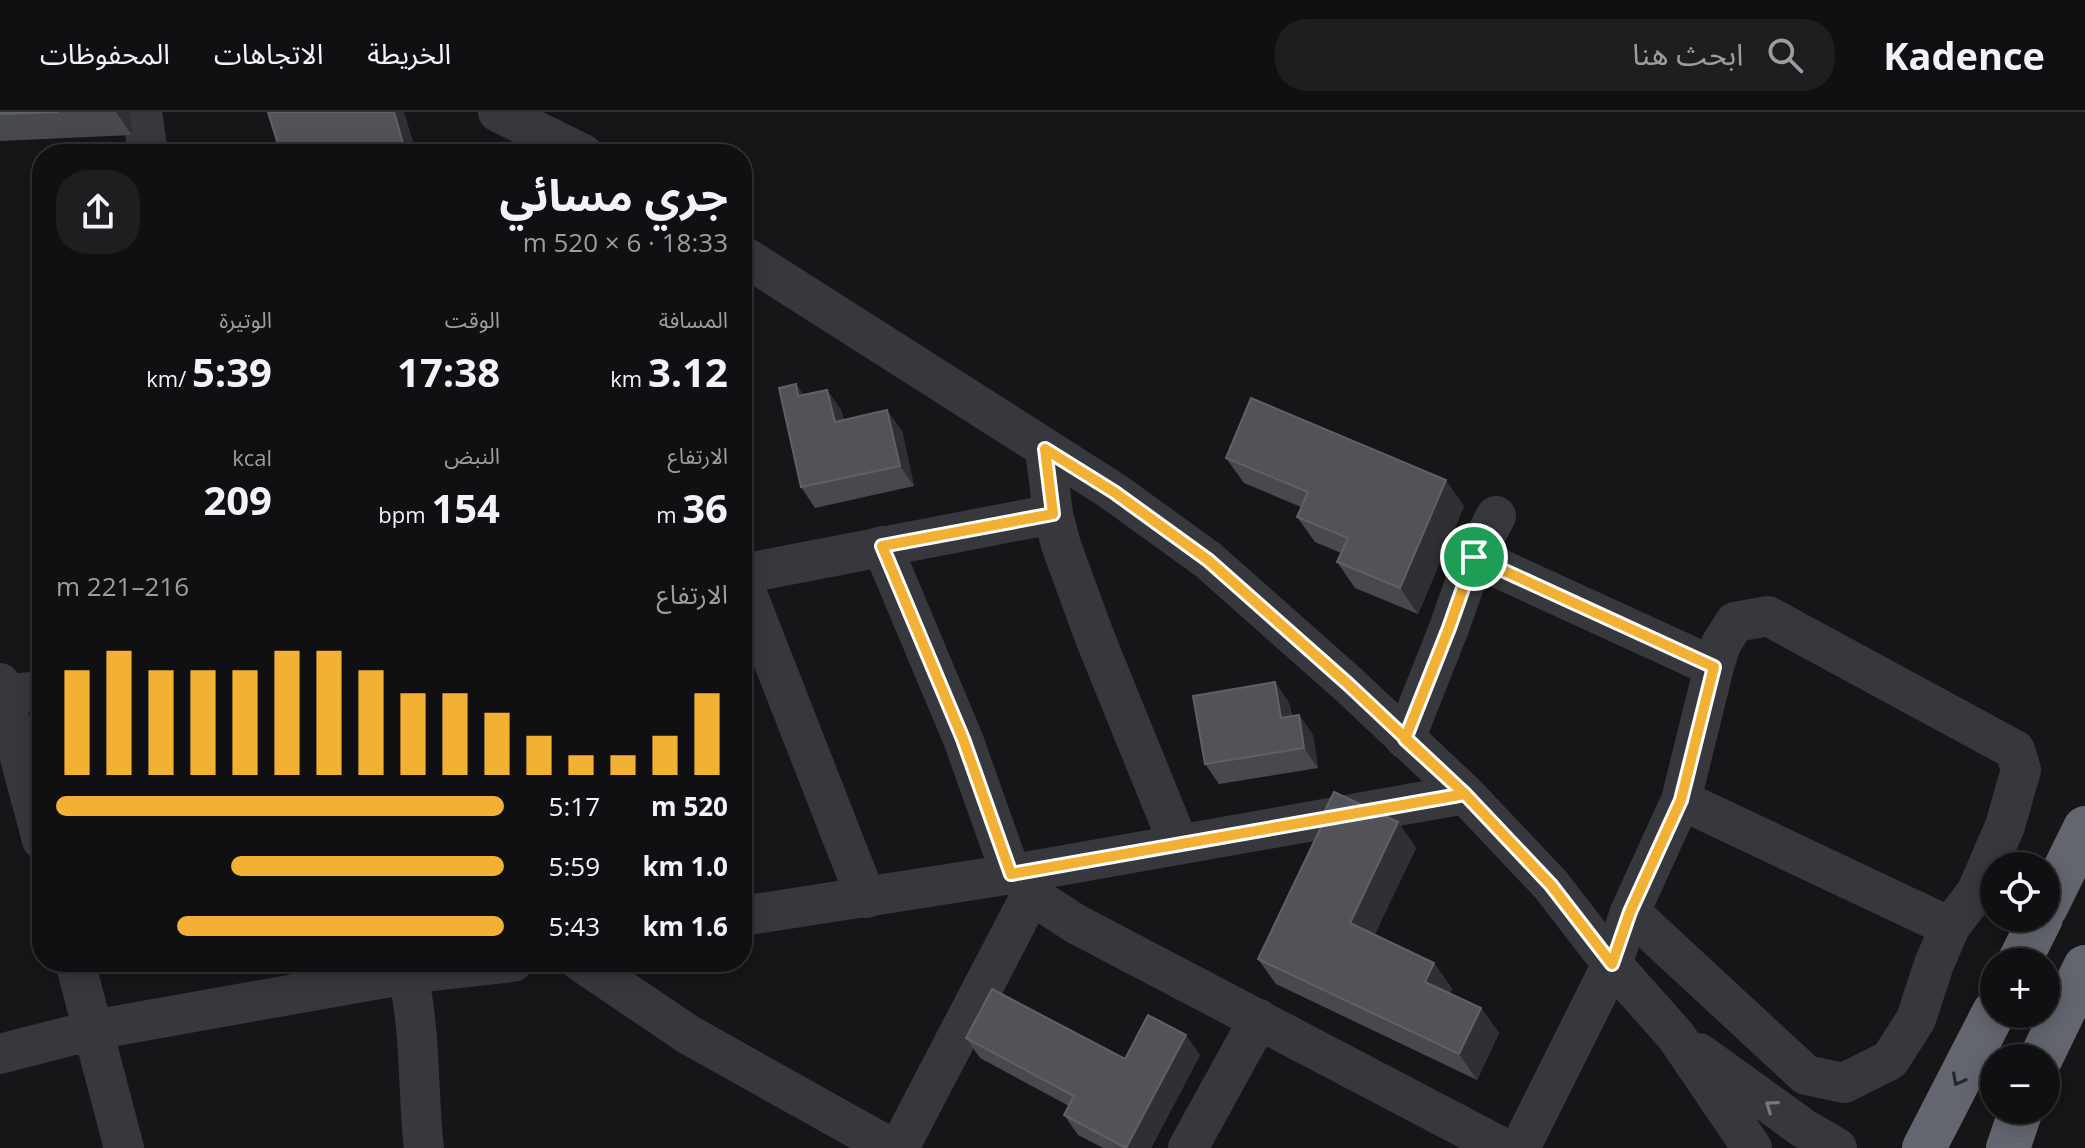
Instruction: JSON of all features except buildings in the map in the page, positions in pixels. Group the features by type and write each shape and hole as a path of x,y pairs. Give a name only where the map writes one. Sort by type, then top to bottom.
{"highway":[{"path":"2060,879 2085,828"},
{"path":"2048,1044 2085,967"},
{"path":"1924,1148 1986,1028"},
{"path":"2008,1148 2016,1124"}],"street":[{"path":"142,112 147,144"},
{"path":"498,112 563,144"},
{"path":"752,261 1114,492 1208,560 1348,684 1465,794 1551,885 1612,964 1676,1036 1752,1148"},
{"path":"1045,449 1053,514 1061,545 1095,638 1179,845"},
{"path":"752,572 1053,514"},
{"path":"1405,739 1474,557 1496,516"},
{"path":"882,546 1022,880 1076,924 1503,1148"},
{"path":"1474,557 1714,667"},
{"path":"752,607 866,898"},
{"path":"1520,1148 1612,964 1630,912 1681,800 1714,667 1721,644 1735,622 1768,616 2015,750 2021,770 2005,826 1977,891 1950,927 1916,1019 1890,1060 1844,1083 1806,1075 1630,912"},
{"path":"32,690 2,689 32,802"},
{"path":"752,915 1022,880 1179,845 1465,794"},
{"path":"1681,800 1950,927"},
{"path":"899,1148 992,966 1022,880"},
{"path":"78,972 124,1148"},
{"path":"0,1054 93,1030 385,972"},
{"path":"406,972 415,1036 424,1148"},
{"path":"596,972 689,1035 891,1148"},
{"path":"1188,1148 1259,1019"},
{"path":"1676,1036 1765,1101 1837,1148"}],"route":[{"path":"1474,557 1405,739 1465,794 1011,874 963,739 882,546 1053,514 1045,449 1114,492 1208,560 1348,684 1405,739 1465,794 1551,885 1612,964 1630,912 1681,800 1714,667 1474,557"}]}
